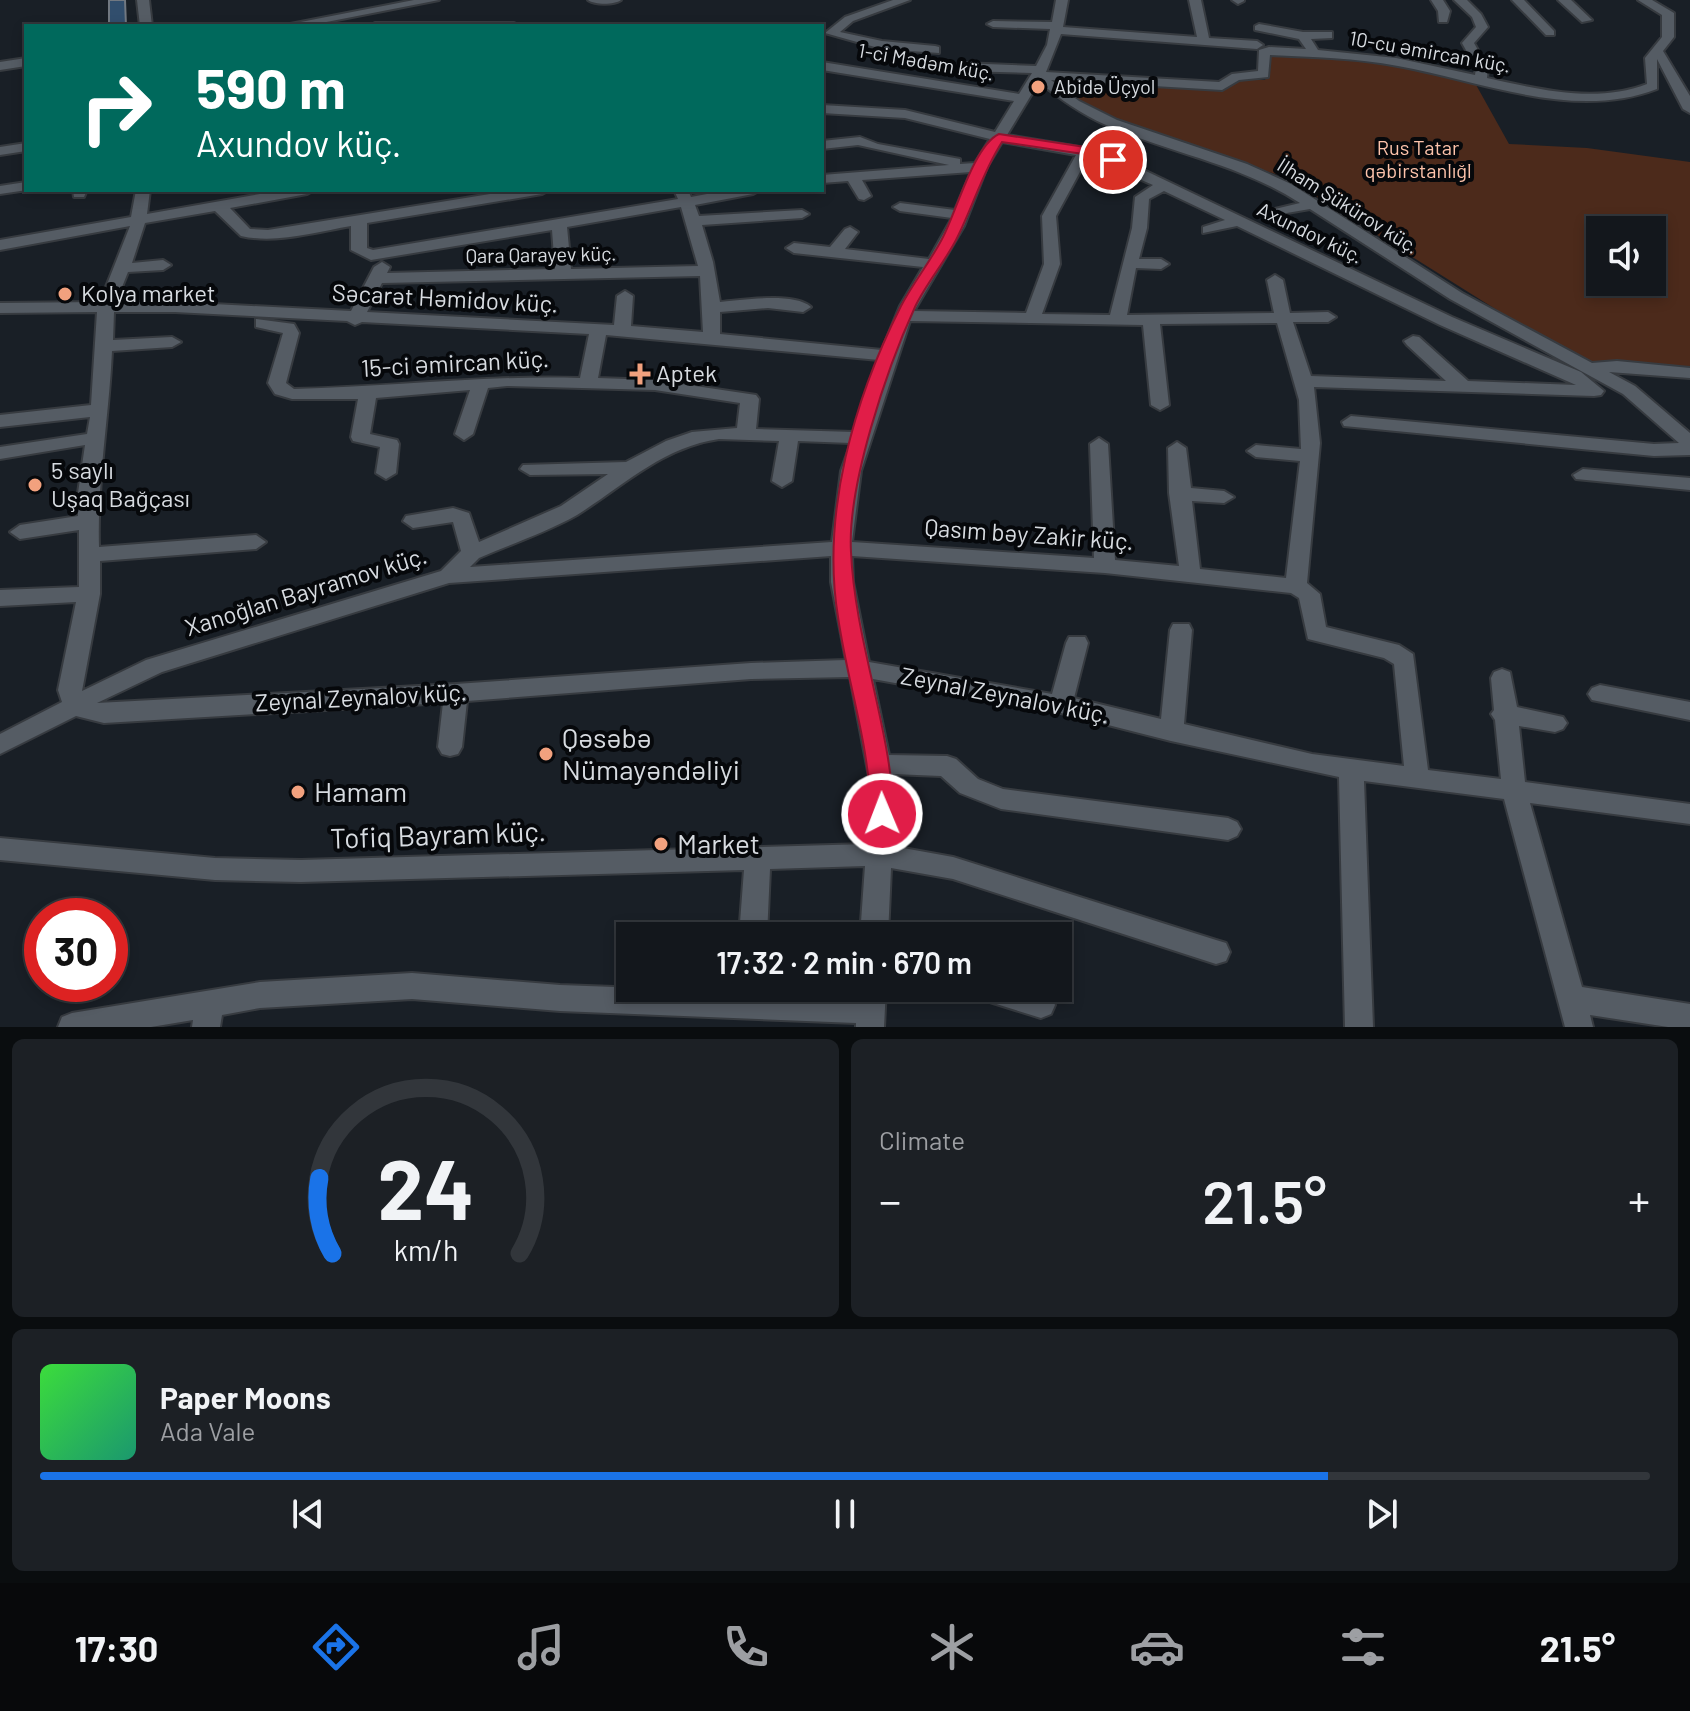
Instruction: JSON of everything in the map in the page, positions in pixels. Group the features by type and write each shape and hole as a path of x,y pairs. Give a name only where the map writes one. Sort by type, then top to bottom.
{"street":[{"path":"143,0 146,24"},
{"path":"298,24 433,0"},
{"path":"594,0 615,0"},
{"path":"904,0 841,22 833,29 834,35 918,50 935,50"},
{"path":"875,922 883,800 881,764 842,582 841,548 848,492 860,438 904,316 961,215 972,166 999,138 1039,73 1057,28 1062,0"},
{"path":"1195,0 1204,40"},
{"path":"1437,0 1444,11 1443,20"},
{"path":"1460,0 1482,27 1468,43 1482,68 1480,80"},
{"path":"1518,0 1550,33"},
{"path":"1564,0 1586,20"},
{"name":"10-cu Əmircan küç.","path":"1039,73 1137,85 1222,86 1236,77 1264,74 1265,51 1410,64 1575,96 1632,94 1653,86 1650,65 1668,37 1668,13 1644,0"},
{"path":"364,10 380,24"},
{"path":"993,24 1257,45"},
{"path":"1259,28 1303,36 1328,35"},
{"path":"1303,36 1314,53"},
{"path":"900,58 913,56 918,50"},
{"path":"1407,50 1410,64"},
{"path":"1657,52 1665,60 1690,109"},
{"path":"0,66 24,62"},
{"name":"1-ci Mədəm küç.","path":"824,66 1024,98 1057,92"},
{"path":"961,67 1039,73"},
{"name":"İlham Şükürov küç.","path":"1039,73 1057,92 1112,123 1269,178 1466,302 1629,390 1690,446"},
{"name":"Axundov küç.","path":"824,109 905,114 999,138 1085,150 1113,160 1446,321 1575,376 1595,391"},
{"path":"0,139 24,134"},
{"path":"824,145 864,141 874,147 972,166"},
{"path":"0,151 24,147"},
{"path":"1034,319 1034,307 1052,264 1049,216 1085,150"},
{"path":"824,179 972,166"},
{"path":"852,176 864,196"},
{"path":"1249,188 1269,178"},
{"path":"0,190 24,186"},
{"path":"1118,320 1118,302 1142,227 1143,193 1162,186"},
{"path":"0,745 75,707 70,697 71,677 89,594 91,555 86,522 100,410 106,307 140,219 143,192"},
{"path":"0,245 296,192"},
{"path":"219,206 230,214 240,230 255,235 529,192"},
{"path":"359,220 359,250 371,255 385,255 559,226 684,197 733,192"},
{"path":"684,197 706,271 712,308 711,336"},
{"path":"1280,212 1312,204"},
{"path":"900,207 961,215"},
{"path":"692,221 802,214"},
{"path":"1208,230 1236,222"},
{"path":"559,226 564,276"},
{"path":"834,253 850,232"},
{"path":"247,253 255,235"},
{"path":"794,248 934,264"},
{"path":"355,320 385,255"},
{"path":"1130,263 1161,264"},
{"path":"122,268 163,265"},
{"name":"Qara Qarayev küç.","path":"377,278 706,271"},
{"path":"1275,280 1280,317 1303,381 1309,417 1296,586 1309,594 1316,633 1391,651 1405,660 1417,777"},
{"path":"622,331 625,296"},
{"path":"712,308 768,303 803,307"},
{"name":"Səcarət Həmidov küç.","path":"0,308 106,307 622,331 711,336 888,356"},
{"name":"15-ci Əmircan küç.","path":"258,313 256,321 288,328 291,333 277,383 281,390 292,394 368,393 481,382 655,385 744,397 752,403 746,433"},
{"path":"904,316 1118,320 1328,317"},
{"path":"1151,320 1160,405"},
{"path":"588,383 598,331"},
{"path":"1413,341 1465,388"},
{"path":"105,346 172,342"},
{"path":"1593,368 1617,366 1690,373"},
{"path":"1663,371 1690,389"},
{"path":"1303,381 1465,388 1629,390"},
{"path":"464,434 481,382"},
{"path":"368,393 360,437 390,444 386,473"},
{"path":"0,421 100,410"},
{"path":"1351,422 1654,450 1690,446"},
{"name":"Xanoğlan Bayramov küç.","path":"75,707 118,681 154,666 448,576 472,553 568,511 630,468 673,445 699,436 746,433 860,438"},
{"path":"782,481 789,436"},
{"path":"0,453 96,438"},
{"path":"1099,444 1105,566"},
{"path":"1177,448 1179,493 1190,574"},
{"path":"1256,451 1308,456"},
{"path":"530,469 630,468"},
{"path":"1583,475 1690,484"},
{"path":"1179,493 1224,497"},
{"path":"413,521 453,515 462,518 472,553"},
{"path":"20,532 86,522"},
{"path":"91,555 256,542"},
{"name":"Qasım bəy Zakir küç.","path":"448,576 841,548 1105,566 1296,586"},
{"path":"0,598 89,594"},
{"path":"1171,732 1181,630"},
{"path":"1061,704 1077,643"},
{"name":"Zeynal Zeynalov küç.","path":"75,707 104,714 751,671 858,668 1061,704 1171,732 1351,770 1690,814"},
{"path":"1502,678 1503,714 1514,790 1576,1013 1690,1017"},
{"path":"450,747 456,693"},
{"path":"1600,694 1690,711"},
{"path":"1503,714 1555,723"},
{"path":"881,764 947,766 969,786 1001,799 1228,829"},
{"path":"1351,770 1359,1027"},
{"name":"Tofiq Bayram küç.","path":"0,849 215,869 301,871 878,855 953,868 1216,952"},
{"path":"754,922 758,858"},
{"path":"72,1027 207,1016 260,995 412,986 560,998 871,1008"},
{"path":"1031,1002 1041,1005"}],"green space":[{"name":"Rus Tatar qəbirstanlığl","path":"1266,53 1377,61 1475,83 1509,144 1587,148 1690,162 1690,369 1578,361 1285,177 1132,129 1077,102 1080,91 1091,85 1228,87 1237,79 1265,80 1269,72"}],"building":[{"path":"109,0 125,0 126,24 109,24"}],"place":[{"name":"Abidə Üçyol","path":"1038,87"},
{"name":"Kolya market","path":"65,294"},
{"name":"Aptek","path":"640,374"},
{"name":"5 saylı Uşaq Bağçası","path":"35,485"},
{"name":"Qəsəbə Nümayəndəliyi","path":"546,754"},
{"name":"Hamam","path":"298,792"},
{"name":"Market","path":"661,844"}],"route":[{"path":"882,814 881,764 847,616 841,548 851,471 874,391 908,306 949,240 980,167 999,138 1085,150 1113,160"}]}
